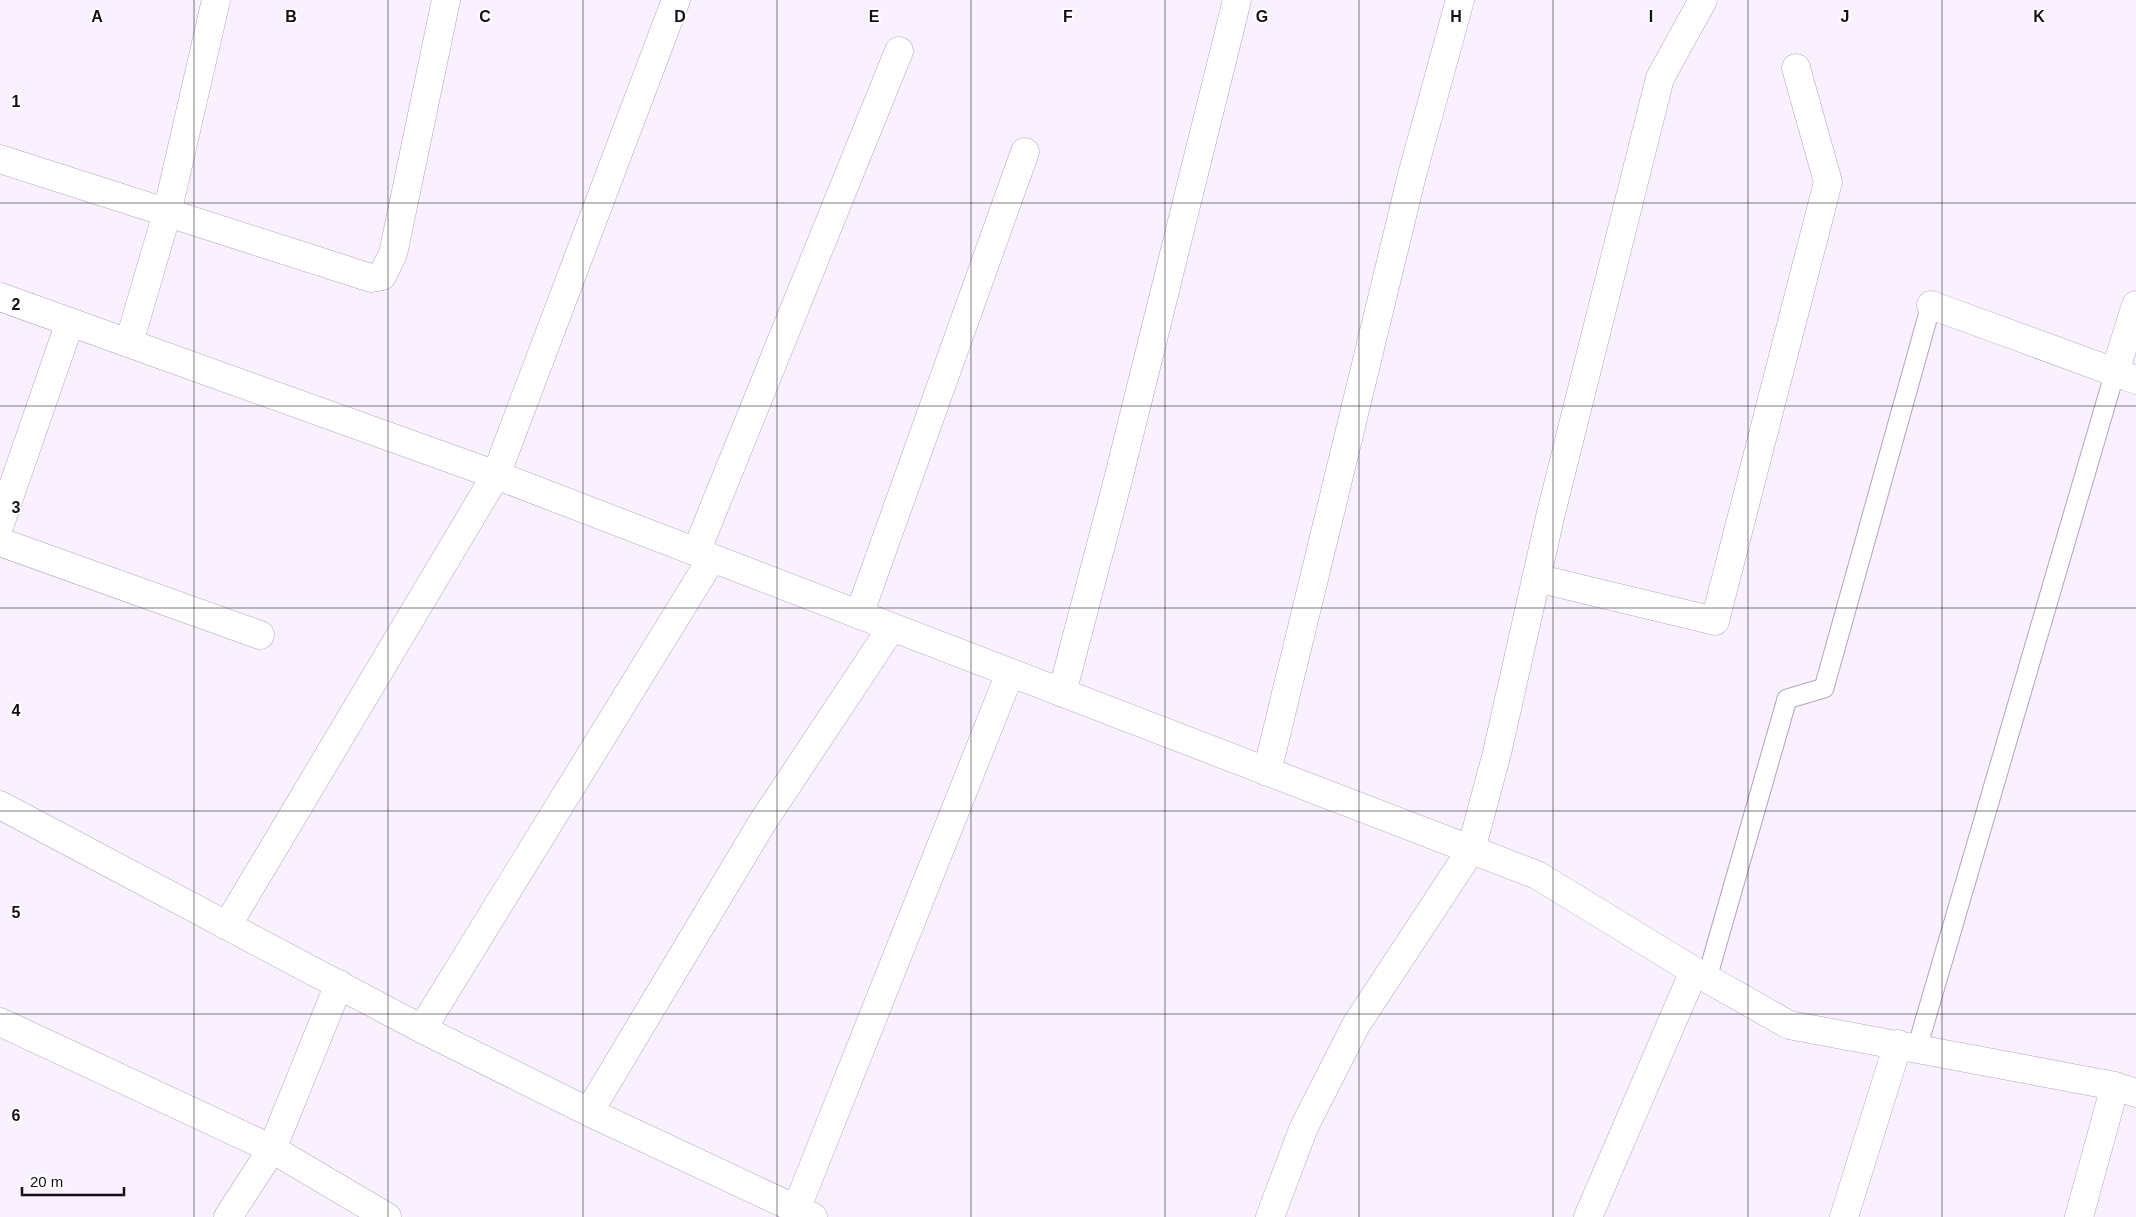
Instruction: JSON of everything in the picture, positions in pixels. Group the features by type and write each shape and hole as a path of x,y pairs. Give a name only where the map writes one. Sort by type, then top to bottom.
{"street":[{"path":"129,343 167,213 216,0"},
{"path":"0,159 371,278 382,276 393,254 446,0"},
{"path":"227,926 496,475 676,0"},
{"path":"1062,693 1238,0"},
{"path":"1267,772 1412,175 1460,0"},
{"path":"1270,1217 1304,1127 1356,1025 1471,850 1497,753 1536,578 1660,78 1703,0"},
{"path":"422,1029 704,555 899,51"},
{"path":"1536,578 1715,621 1828,182 1796,68"},
{"path":"859,615 1025,152"},
{"path":"0,296 496,475 1538,875 1700,974 1789,1025 1908,1046 2125,1090 2079,1217"},
{"path":"1931,305 2125,376 2136,305"},
{"path":"0,524 70,322"},
{"path":"0,542 260,635"},
{"path":"588,1112 762,823 892,627"},
{"path":"0,805 422,1029 588,1112 805,1214 1010,673"},
{"path":"1588,1217 1700,974"},
{"path":"228,1217 272,1148 338,984"},
{"path":"0,1022 272,1148 387,1217"},
{"path":"1844,1217 1908,1046"}],"lane":[{"path":"1700,974 1787,699 1824,688 1931,305"},
{"path":"1908,1046 2125,376"}]}
